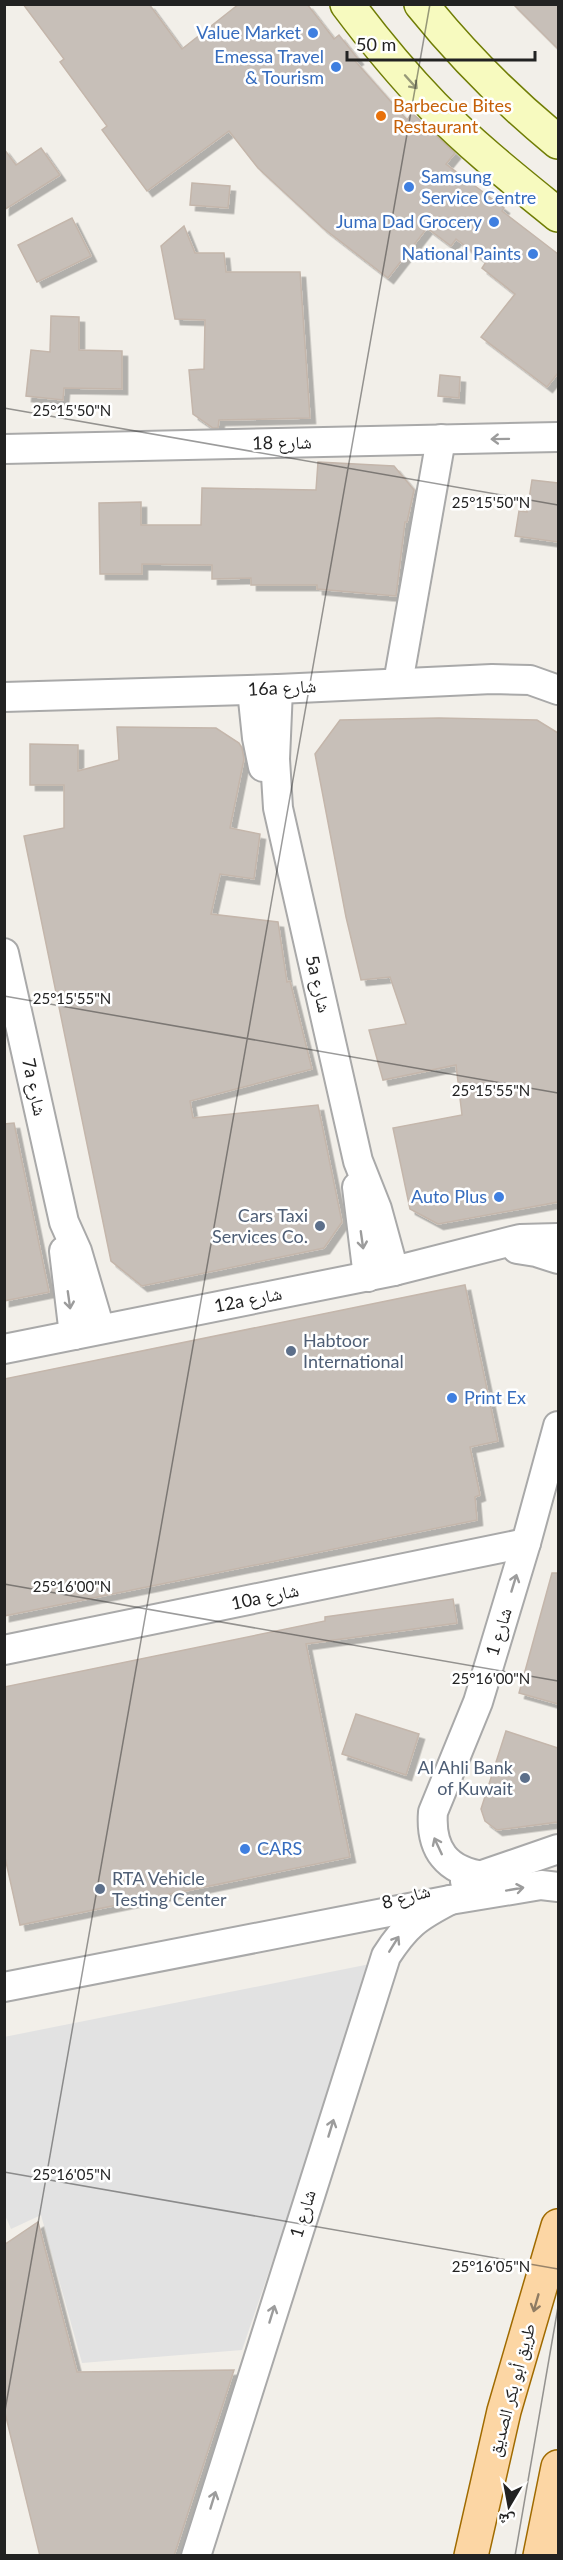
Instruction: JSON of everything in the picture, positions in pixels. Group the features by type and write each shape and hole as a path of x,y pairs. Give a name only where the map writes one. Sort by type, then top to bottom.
{"main road":[{"name":"طريق أبو بكر الصديق","path":"471,2556 504,2411 558,2226"},
{"path":"540,2556 558,2468"}],"street":[{"path":"346,4 387,56 433,106 483,154 558,214"},
{"path":"421,4 480,70 526,115 558,142"},
{"name":"شارع 18","path":"4,449 558,437"},
{"path":"398,682 441,440"},
{"name":"16a شارع","path":"4,697 492,679 530,680 558,690"},
{"name":"5a شارع","path":"265,689 261,756 278,808 358,1161 358,1200 381,1274"},
{"name":"7a شارع","path":"4,953 64,1222 65,1265 87,1332"},
{"name":"12a شارع","path":"4,1348 381,1274 520,1239 558,1238"},
{"name":"12a شارع","path":"491,1248 521,1249 558,1259"},
{"name":"شارع 1","path":"484,1876 469,1874 454,1867 443,1856 435,1843 432,1827 433,1812 477,1702 526,1543 558,1426"},
{"name":"10a شارع","path":"4,1650 526,1543"},
{"name":"شارع 8","path":"251,1938 484,1876 558,1850"},
{"name":"شارع 8","path":"4,1987 450,1900 541,1885 558,1887"},
{"name":"شارع 1","path":"196,2556 386,1956 401,1933 421,1915 450,1900"}],"shaded area":[{"path":"375,1963 242,2350 82,2363 41,2215 11,2229 5,2215 4,2037"}],"building":[{"path":"23,4 149,4 182,49 239,4 307,4 334,39 339,35 358,59 355,61 407,120 412,113 455,153 446,164 504,208 502,211 558,254 558,373 547,387 481,337 515,294 482,268 486,262 456,239 451,246 427,228 388,278 323,228 258,168 229,131 147,191 102,130 107,126 60,62 64,59"},
{"path":"513,4 558,4 558,49"},
{"path":"41,148 60,175 4,210 4,149 16,165"},
{"path":"192,183 230,186 228,208 190,205"},
{"path":"72,218 91,256 37,282 18,245"},
{"path":"184,226 195,253 224,253 226,272 300,272 310,418 219,420 218,428 213,428 193,414 189,370 204,369 205,320 175,319 161,246"},
{"path":"51,316 79,317 79,350 122,351 122,389 64,388 63,400 26,396 31,350 50,352"},
{"path":"440,375 460,377 459,398 438,396"},
{"path":"318,462 394,466 414,490 407,522 405,522 396,596 317,589 317,585 251,585 251,578 212,579 212,565 142,564 142,574 100,574 99,503 141,502 141,525 201,525 202,488 316,490"},
{"path":"532,480 558,483 558,542 515,536 519,511 527,512"},
{"path":"439,718 537,720 558,733 558,1202 438,1224 410,1209 393,1128 462,1115 456,1065 383,1080 369,1030 406,1024 390,977 361,980 346,917 315,754 340,720"},
{"path":"117,727 216,728 239,743 242,748 244,759 230,828 260,834 254,879 220,874 211,914 278,922 287,982 290,981 312,1069 190,1101 193,1118 318,1105 342,1222 324,1248 142,1286 111,1261 24,836 64,828 64,785 30,785 30,744 78,745 78,771 119,760"},
{"path":"14,1123 49,1292 4,1301 4,1124"},
{"path":"465,1285 498,1441 470,1447 480,1495 475,1497 477,1520 4,1616 4,1379"},
{"path":"552,1573 558,1573 558,1704 519,1693"},
{"path":"453,1599 457,1623 306,1644 350,1857 20,1925 4,1853 4,1687 325,1621 325,1617"},
{"path":"356,1714 419,1734 406,1775 342,1754"},
{"name":"Al Ahli Bank of Kuwait","path":"506,1731 558,1748 558,1822 497,1830 485,1821 481,1809"},
{"path":"38,2222 77,2372 234,2370 174,2556 40,2556 4,2409 4,2245"}],"place":[{"name":"Value Market","path":"313,33"},
{"name":"Emessa Travel & Tourism","path":"336,67"},
{"name":"Barbecue Bites Restaurant","path":"381,116"},
{"name":"Samsung Service Centre","path":"409,187"},
{"name":"Juma Dad Grocery","path":"494,222"},
{"name":"National Paints","path":"533,254"},
{"name":"Auto Plus","path":"499,1197"},
{"name":"Cars Taxi Services Co.","path":"320,1226"},
{"name":"Habtoor International","path":"291,1351"},
{"name":"Print Ex","path":"452,1398"},
{"name":"Al Ahli Bank of Kuwait","path":"525,1778"},
{"name":"CARS","path":"245,1849"},
{"name":"RTA Vehicle Testing Center","path":"100,1889"}]}
